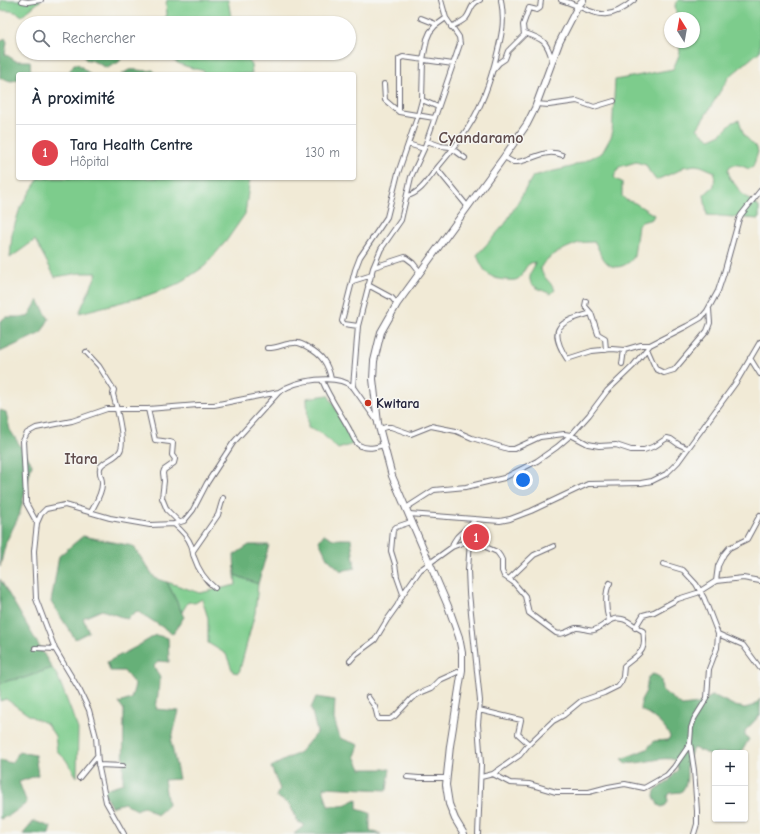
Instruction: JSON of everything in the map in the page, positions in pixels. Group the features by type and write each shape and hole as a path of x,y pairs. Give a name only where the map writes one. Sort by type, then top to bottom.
{"highway":[{"path":"464,834 455,819 449,804 447,792 447,778 462,670 462,653 457,627 392,476 379,426 373,370 375,352 381,332 397,304 527,124 559,44 578,6 583,0"}],"street":[{"path":"22,1 28,2 41,0"},
{"path":"353,387 358,326 368,285 382,249 401,220 408,196 411,177 424,150 460,42 459,37 446,18 440,0"},
{"path":"451,27 462,22 468,16 469,10 476,2 480,0"},
{"path":"408,196 418,192 453,149 470,125 482,100 502,34 503,15 501,0"},
{"path":"492,71 498,63 505,59 508,51 521,40 525,33 523,26 529,8 537,10 540,8 541,0"},
{"path":"561,0 601,15 627,6 634,0"},
{"path":"421,18 436,24"},
{"path":"358,326 344,324 342,321 353,281 360,257 387,217 392,194 422,100 423,60 427,39 436,24 446,18"},
{"path":"525,33 537,37 549,47 553,62"},
{"path":"399,112 399,59 403,57 453,64"},
{"path":"384,84 385,100 399,112 412,115 418,114 434,118"},
{"path":"422,100 438,107"},
{"path":"536,104 549,105 577,101 594,107 614,101"},
{"path":"427,141 441,146 450,147 465,158"},
{"path":"408,144 424,150"},
{"path":"504,157 513,162 517,162 548,152 562,155"},
{"path":"437,169 468,207"},
{"path":"407,511 434,490 488,483 504,478 537,461 571,435 607,392 633,366 650,345 701,318 709,309 718,291 741,215 760,191"},
{"path":"374,267 404,257 413,263 420,272"},
{"path":"353,281 372,275"},
{"path":"368,285 392,298 397,304"},
{"path":"586,301 585,306 591,313 598,334 605,338 606,350"},
{"path":"647,349 656,369 664,373 674,370 707,331 710,323 709,309"},
{"path":"591,313 570,319 558,330 557,335 559,343 567,359 592,351 617,349 624,350 641,345 650,345"},
{"path":"267,348 272,349 277,346 296,342 304,345 317,352 322,357 328,367 331,379"},
{"path":"407,511 500,521 510,519 551,503 588,484 641,483 660,478 670,471 737,381 760,342"},
{"path":"622,364 624,350"},
{"path":"86,352 99,366 114,390 113,394 120,419 122,444 121,450 116,456 101,466 101,490 91,512"},
{"path":"750,358 760,374"},
{"path":"124,834 106,802 98,765 96,737 89,710 80,691 55,650 36,599 34,551 37,523 44,511 57,506 65,505 110,518 150,525 174,524 184,520 193,510 207,483 233,443 279,392 294,384 331,379 345,382 353,387 379,426 391,427 411,434 431,426 456,431 508,449 514,449 540,437 556,434 571,435 588,444 599,446 616,445 631,450 644,450 655,446 667,438 687,448"},
{"path":"322,380 329,396 350,429 355,442 366,448 384,445"},
{"path":"37,523 26,503 24,441 27,434 36,428 72,421 107,408 148,409 214,405 279,392"},
{"path":"148,409 155,440 173,443 172,455 174,462 164,470 162,498 167,510 179,522"},
{"path":"193,552 218,515 223,498"},
{"path":"716,581 718,566 724,554 729,548 747,540 760,515"},
{"path":"452,547 454,540 473,523 475,519"},
{"path":"403,594 397,577 391,551 393,530 396,526 412,522"},
{"path":"174,524 183,532 190,543 194,557 208,583 215,588"},
{"path":"466,528 470,540 468,586 479,685 478,724 481,777 478,834"},
{"path":"350,660 375,640 403,594 420,570 452,547 470,540 497,552 502,560 502,571 504,576 509,579 525,596 529,613 558,635 577,628 593,631 609,621 622,618 635,628 643,631 645,640 643,651 624,666 621,682 613,689 581,701 564,715 553,721 529,744 520,755 493,774 481,777"},
{"path":"509,579 534,555 554,546"},
{"path":"663,564 683,570 696,584 718,634 717,648 709,669 707,698 692,722 690,743 694,770 697,811 697,824 694,834"},
{"path":"635,628 642,615 654,612 678,599 700,591 716,581 743,578 760,581"},
{"path":"609,621 606,592 610,583"},
{"path":"718,634 743,645 760,668"},
{"path":"35,648 55,650"},
{"path":"368,698 375,707 378,719 390,719 395,716 412,698 432,688 437,682 462,670"},
{"path":"479,710 521,720 518,734 529,744"},
{"path":"493,774 510,783 529,784 556,792 589,792 625,784 644,788 667,775 690,743"},
{"path":"79,778 97,756"},
{"path":"98,765 124,766"},
{"path":"407,777 447,778"}],"green space":[{"path":"1,0 41,0 22,16 12,11 0,11"},
{"path":"167,0 228,0 231,16 166,16"},
{"path":"678,0 760,0 760,51 729,77 697,129 710,139 721,134 733,122 739,120 744,135 757,148 758,152 753,167 749,169 740,165 735,165 730,166 728,170 730,179 742,194 759,207 759,219 707,215 704,195 714,186 715,172 695,165 683,167 678,171 656,180 646,165 636,162 619,167 614,177 622,182 622,196 626,200 635,203 654,215 652,219 638,225 634,256 629,262 622,266 612,266 608,264 602,256 595,242 575,245 551,257 542,265 542,272 555,290 551,294 534,286 530,280 530,275 535,262 527,266 517,280 500,279 490,276 484,269 477,255 505,224 533,176 571,167 602,153 612,135 615,80 673,69 680,53 680,48 700,48 700,12 676,12 675,5"},
{"path":"5,38 7,42 5,54 16,61 30,61 31,72 16,72 16,80 11,81 0,78 0,42"},
{"path":"91,60 120,60 107,68"},
{"path":"174,60 248,60 252,72 204,72 178,63"},
{"path":"74,64 78,64 88,72 69,72"},
{"path":"129,70 153,70 154,72 126,72"},
{"path":"38,180 250,180 245,214 227,240 205,266 180,283 146,296 79,313 97,273 80,273 55,277 35,240 10,258 12,234 20,208"},
{"path":"38,300 49,319 41,333 0,352 0,321 6,317 28,317"},
{"path":"328,395 355,442 353,444 338,449 321,433 308,428 307,398"},
{"path":"0,410 6,412 10,430 32,464 19,516 6,542 0,567"},
{"path":"324,534 333,539 351,539 355,568 341,571 327,558 319,541"},
{"path":"83,536 133,546 155,578 167,582 184,617 173,634 137,611 127,619 102,610 83,618 89,632 75,639 51,602 59,556"},
{"path":"249,545 269,545 258,584 235,575 234,555"},
{"path":"235,575 258,584 255,613 239,673 233,672 226,654 208,643 208,618 202,599 195,603 188,602 182,612 167,582 200,593 236,585"},
{"path":"0,579 52,668 24,678 10,680 0,684"},
{"path":"156,635 168,638 169,662 159,661 154,666 160,678 156,709 179,711 171,742 179,779 164,780 168,805 157,815 144,806 137,810 124,803 111,807 103,790 123,783 124,710 119,703 131,699 135,685 124,671 110,671 107,662"},
{"path":"52,668 58,677 78,729 77,777 66,760 57,751 55,736 47,724 30,716 6,699 0,701 0,684 10,680 24,678"},
{"path":"653,674 658,676 661,680 662,690 682,706 698,704 712,696 735,706 745,708 755,705 760,699 760,715 745,731 745,736 749,739 743,750 712,750 712,756 693,748 687,764 687,779 684,789 681,792 670,793 667,796 668,801 666,805 662,807 658,805 654,796 655,791 668,782 678,769 675,760 659,759 638,763 626,763 622,759 647,749 654,741 669,740 670,736 661,724 641,710 641,700 646,691 648,677"},
{"path":"316,697 335,700 334,719 340,738 359,745 355,756 361,769 390,769 387,790 323,787 328,806 342,806 357,799 357,809 370,813 370,831 381,834 294,834 305,825 298,822 290,805 276,796 280,789 271,767 300,752 317,732 311,708"},
{"path":"19,752 35,755 38,775 19,782 27,803 10,815 0,819 0,760 11,763"},
{"path":"34,821 51,827 49,834 23,834"}],"place":[{"name":"Kwitara","path":"368,403"},
{"name":"Tara Health Centre","path":"476,537"}],"district":[{"name":"Cyandaramo","path":"481,138"},
{"name":"Itara","path":"81,459"}]}
